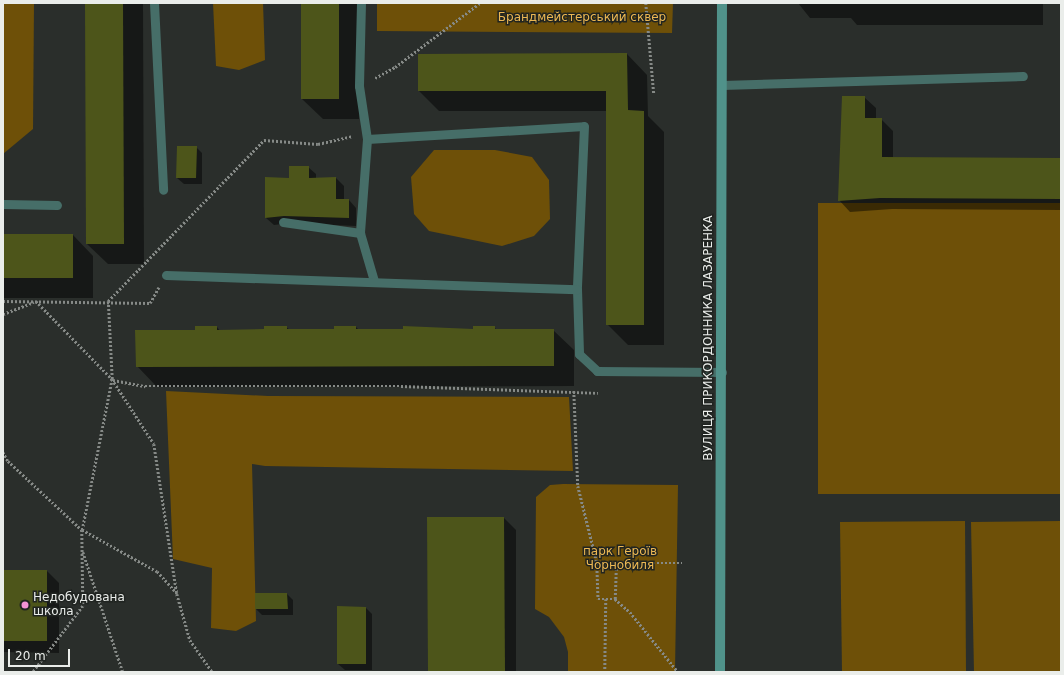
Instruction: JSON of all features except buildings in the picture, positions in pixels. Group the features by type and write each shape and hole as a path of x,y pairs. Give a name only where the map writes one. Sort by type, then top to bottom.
{"street":[{"name":"ВУЛИЦЯ ПРИКОРДОННИКА ЛАЗАРЕНКА","path":"720,672 722,3"}],"lane":[{"path":"154,3 162,190"},
{"path":"361,3 358,86 367,138 360,233 374,281"},
{"path":"722,85 1024,76"},
{"path":"367,138 584,126 578,289 579,354 597,371 722,372"},
{"path":"3,204 57,205"},
{"path":"283,222 360,233"},
{"path":"166,275 578,289"}],"path":[{"path":"358,86 395,67 480,3"},
{"path":"646,3 654,94"},
{"path":"33,672 83,606 82,530 112,380 108,301 264,140 318,144 355,135 367,138"},
{"path":"3,301 108,301 150,303 166,275"},
{"path":"3,314 36,301"},
{"path":"36,301 112,380 154,444 177,594 190,640 212,672"},
{"path":"112,380 145,386 401,386 598,393"},
{"path":"574,391 578,486 597,563 598,599 616,599 630,612 678,672"},
{"path":"3,452 8,461 82,530 157,572 177,594"},
{"path":"82,550 122,672"},
{"path":"597,563 682,563"},
{"path":"616,563 616,599"},
{"path":"605,672 606,599"}],"green space":[{"path":"3,3 34,3 33,129 3,154"},
{"path":"213,3 263,3 265,60 239,70 216,66"},
{"name":"Брандмейстерський сквер","path":"377,3 673,3 672,33 377,31"},
{"path":"434,150 495,150 532,157 549,180 550,219 534,236 502,246 429,231 414,214 411,177"},
{"path":"818,203 1061,203 1061,494 818,494"},
{"path":"166,391 268,396 569,397 573,471 265,466 252,464 256,621 236,631 211,628 212,568 173,559"},
{"name":"парк Героїв Чорнобиля","path":"550,485 678,485 675,672 568,672 568,652 564,637 549,617 535,609 536,497"},
{"path":"965,521 966,672 842,672 840,522"},
{"path":"1061,521 1061,672 974,672 971,522"}],"place":[{"name":"Недобудована школа","path":"25,605"}]}
